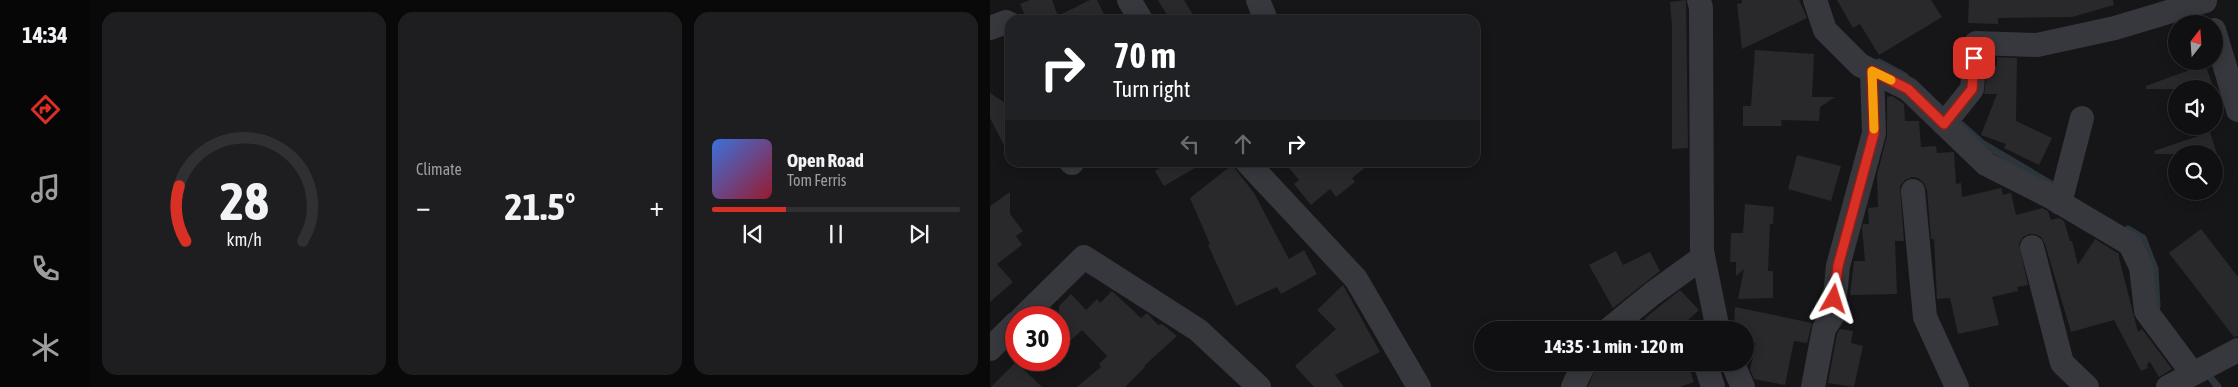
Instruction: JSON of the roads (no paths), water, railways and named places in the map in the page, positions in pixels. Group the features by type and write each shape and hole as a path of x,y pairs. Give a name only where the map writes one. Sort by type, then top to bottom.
{"street":[{"path":"1129,0 1138,15"},
{"path":"1258,0 1264,15"},
{"path":"1699,0 1701,8 1703,257 1716,321"},
{"path":"1815,0 1825,30 1860,65 1908,89 1950,116 1986,164 2060,203 2130,244 2141,267 2146,311 2193,374"},
{"path":"1950,116 1972,89 1976,43 2037,45 2115,28 2205,0 2209,15"},
{"path":"990,28 1005,22"},
{"path":"2223,60 2238,110"},
{"path":"1813,387 1824,329 1833,315 1838,266 1874,133 1872,71"},
{"path":"2060,203 2082,118"},
{"path":"1252,167 1356,279 1419,387"},
{"path":"1913,191 1925,317 1957,387"},
{"path":"2032,248 2062,363 2088,387"},
{"path":"1034,306 1084,257 1198,330 1259,387"},
{"path":"1619,321 1703,257"},
{"path":"990,349 1005,334"},
{"path":"2168,387 2238,350"},
{"path":"1573,387 1581,371"},
{"path":"1708,371 1713,387"},
{"path":"1736,371 1743,387"}],"waterway":[{"path":"1879,62 1905,76"},
{"path":"1962,125 1982,143 2051,184"},
{"path":"2128,229 2143,238 2155,269 2157,306"},
{"path":"2206,372 2218,387"}]}
